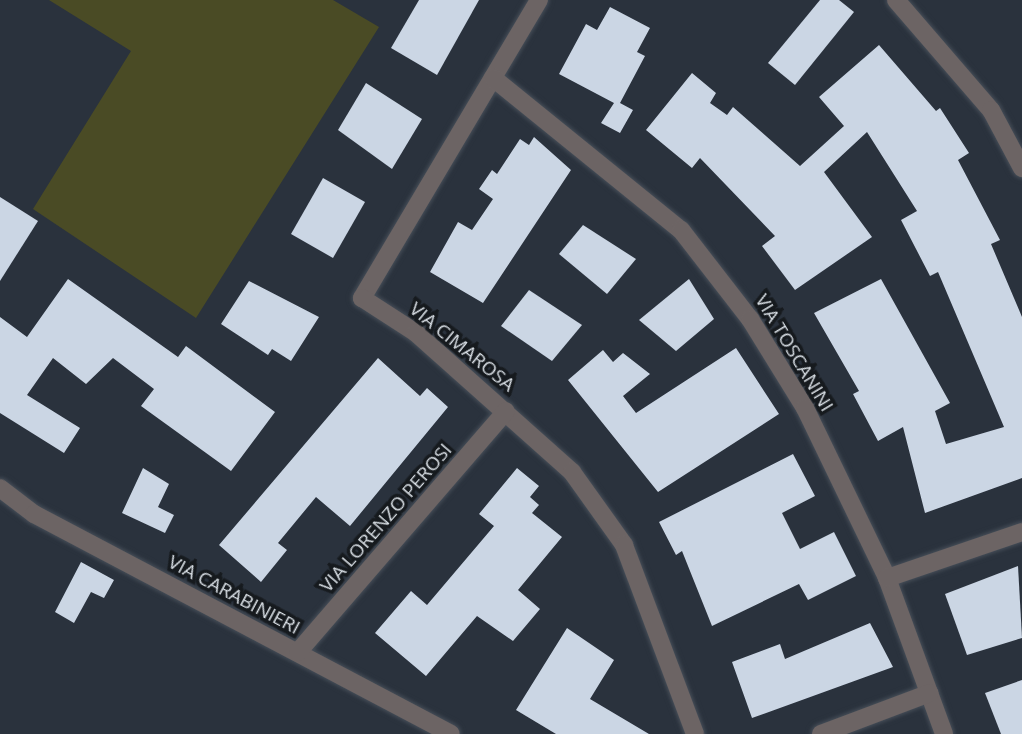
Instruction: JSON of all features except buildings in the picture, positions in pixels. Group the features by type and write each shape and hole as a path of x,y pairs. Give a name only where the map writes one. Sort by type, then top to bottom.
{"street":[{"name":"VIA CIMAROSA","path":"539,0 362,298 416,332 572,472 624,545 695,734"},
{"path":"896,0 991,110 1022,168"},
{"name":"VIA TOSCANINI","path":"493,78 631,185 713,266 805,408 887,578 944,734"},
{"name":"VIA LORENZO PEROSI","path":"298,652 506,411"},
{"name":"VIA CARABINIERI","path":"0,488 34,514 451,734"},
{"path":"887,578 1022,532"},
{"path":"821,734 930,693"}],"green space":[{"path":"49,0 333,0 379,27 196,318 33,209 131,51"}]}
